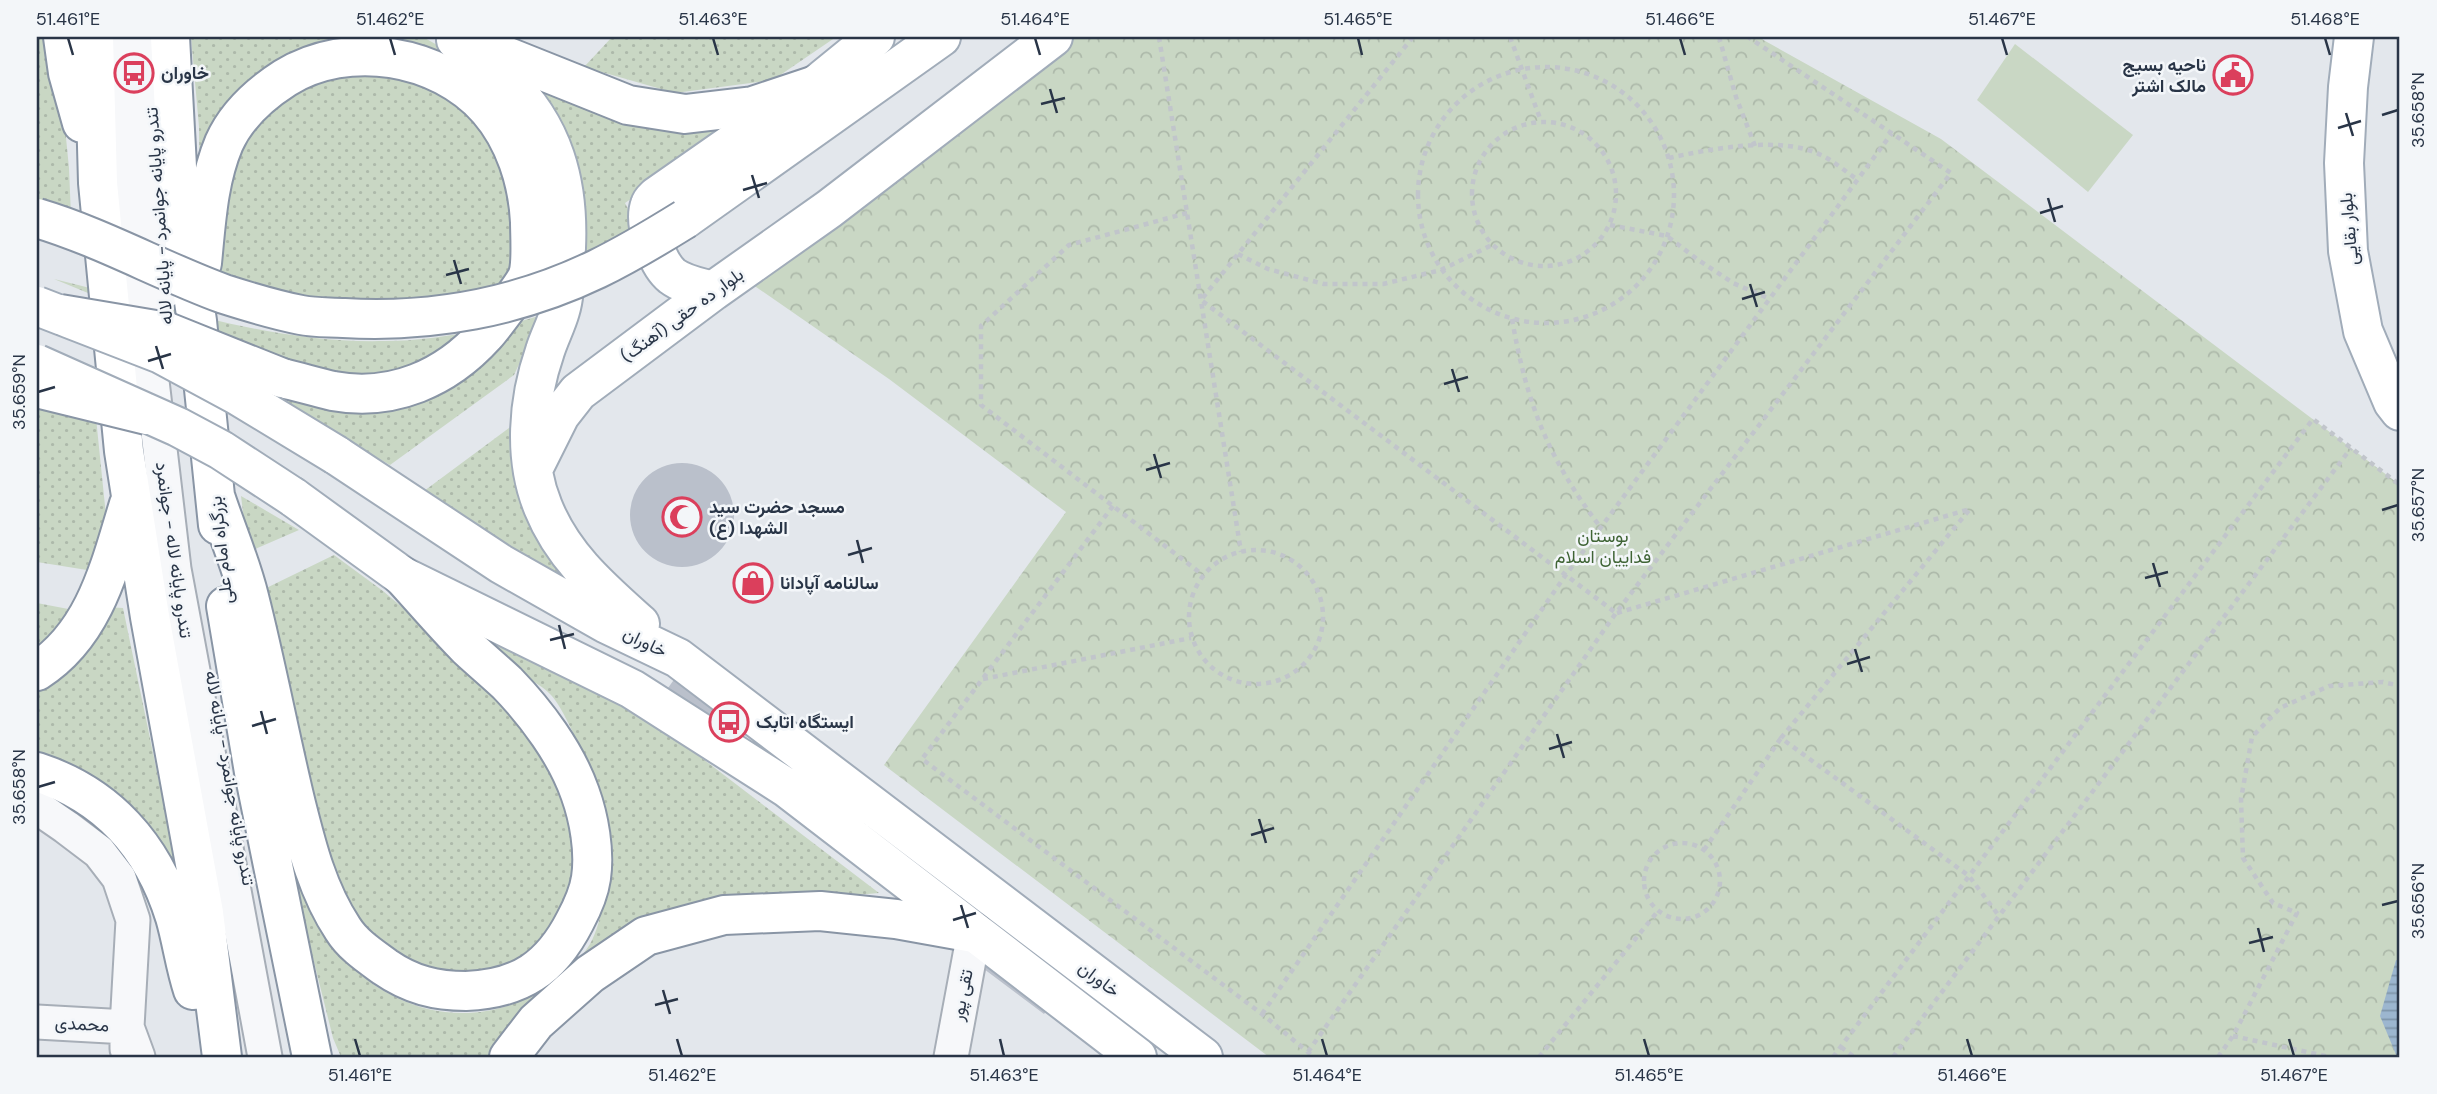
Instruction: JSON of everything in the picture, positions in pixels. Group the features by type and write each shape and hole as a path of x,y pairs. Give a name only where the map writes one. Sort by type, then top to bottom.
{"main road":[{"path":"63,37 70,82 99,183"},
{"path":"94,37 99,183 124,451 149,617 204,914 222,1057"},
{"name":"بزرگراه امام علی","path":"170,37 179,204 197,321 225,603 254,772 312,1057"},
{"path":"453,37 504,79 526,102 544,131 563,181 567,222 561,309 544,353 529,416 533,467 542,505 556,534 586,576 678,658"},
{"path":"458,37 628,105 685,114 753,106 816,85"},
{"path":"713,291 682,283 669,274 658,258 652,239 650,205 657,196 816,85 875,37"},
{"path":"37,218 77,230 126,254 226,294 302,316 376,320 425,317 482,308 540,292 596,269 685,219 941,37"},
{"name":"بلوار ده حقی (آهنگ)","path":"533,467 560,415 578,392 829,209 1053,37"},
{"name":"بلوار بقایی","path":"2354,37 2344,163 2348,251 2363,331 2393,401 2400,411"},
{"path":"48,310 167,332 282,378 334,391 383,393 411,386 435,376 469,352 490,329 528,275 529,206 519,163 505,134 489,110 452,79 405,61 376,55 352,56 324,61 294,73 265,91 225,141 216,167 207,212 197,321"},
{"name":"خاوران","path":"48,310 160,354 237,395 336,455 501,564 605,623 678,658 1203,1057"},
{"path":"37,364 178,427 221,450 293,496 402,576 632,689 787,788 1137,1057"},
{"path":"37,388 147,415"},
{"path":"37,671 62,652 79,633 90,614 108,573 131,499"},
{"path":"216,499 249,596 277,725 311,858 332,910 344,931 364,953 399,977 440,991 489,990 524,979 551,959 577,918 591,878 591,842 580,792 539,720 509,685 468,648 402,576"},
{"path":"37,772 90,796 114,814 145,852 159,877 175,917 188,975 216,1057"},
{"path":"509,1057 536,1022 590,974 646,936 724,915 820,911 895,919 974,933"},
{"path":"297,988 327,1057"}],"street":[{"name":"تندرو پایانه لاله - جوانمرد","path":"124,37 125,150 174,569 265,1057"},
{"name":"تندرو پایانه جوانمرد - پایانه لاله","path":"146,37 179,478 248,879 286,1057"},
{"path":"37,807 99,852 119,878 133,920 131,1047"},
{"name":"تقی پور","path":"951,1057 974,933"},
{"name":"محمدی","path":"37,1022 131,1047"}],"path":[{"path":"1159,37 1241,552"},
{"path":"1201,300 1413,37"},
{"path":"1510,37 1541,121"},
{"path":"1719,37 1736,97 1755,146"},
{"path":"1308,1052 1616,613 1951,173 1748,37"},
{"path":"1564,66 1604,78 1637,102 1662,136 1674,175 1674,216 1660,256 1635,288 1598,313 1556,324 1512,319 1472,301 1441,270 1422,231 1417,187 1427,145 1451,108 1483,82 1522,68 1564,66"},
{"path":"1541,121 1566,124 1588,135 1606,154 1615,177 1617,201 1610,225 1597,244 1578,258 1556,265 1533,265 1511,258 1492,245 1479,226 1472,204 1473,181 1480,159 1496,139 1517,126 1541,121"},
{"path":"1262,1014 1601,527 1892,133"},
{"path":"1669,158 1715,148 1779,145 1820,154 1858,180"},
{"path":"1187,213 1069,246 981,326 981,405 1203,575"},
{"path":"1610,225 1667,236 1733,284 1770,299"},
{"path":"1238,254 1268,269 1324,284 1383,284 1441,270 1492,245"},
{"path":"1201,300 1616,613"},
{"path":"1512,319 1520,369 1536,418 1558,464 1601,527"},
{"path":"1833,1057 2314,419 2400,485"},
{"path":"1893,1057 2351,448"},
{"path":"1113,506 922,758 1262,1014 1314,1057"},
{"path":"1616,613 1970,509 1782,738 1704,850"},
{"path":"1263,551 1284,556 1302,569 1316,586 1322,607 1322,629 1315,650 1301,667 1282,679 1260,684 1238,682 1218,673 1202,658 1191,638 1188,616 1192,594 1203,575 1220,560 1241,552 1263,551"},
{"path":"981,680 1191,638"},
{"path":"2218,1057 2233,1036 2297,913 2273,903 2243,858 2241,799 2252,737 2280,708 2329,685 2383,682 2400,686"},
{"path":"1782,738 1969,876 1999,916"},
{"path":"1679,843 1692,844 1704,850 1718,868 1720,880 1713,902 1705,911 1683,919 1658,911 1649,902 1644,890 1643,876 1655,853 1666,846 1679,843"},
{"path":"1539,1057 1658,911"},
{"path":"2233,1036 2330,1057"},
{"path":"1840,1047 1854,1057"}],"green space":[{"path":"37,37 56,37 71,216 37,206"},
{"path":"191,37 423,37 469,63 539,233 453,71 284,69 200,211 199,127"},
{"path":"612,37 836,37 773,80 675,93 584,67"},
{"name":"بوستان فداییان اسلام","path":"1071,37 1758,37 1941,139 2400,485 2400,1057 1269,1057 884,765 1066,512 889,379 746,280"},
{"path":"2015,44 2133,135 2088,192 1977,100"},
{"path":"493,59 749,119 625,203 639,230 576,262"},
{"path":"369,65 469,105 511,171 516,286 451,299 309,301 208,273 220,178 279,94"},
{"path":"54,279 218,321 301,336 397,341 481,330 447,359 353,384 105,300"},
{"path":"542,315 514,375 390,465 182,346 331,398 508,325"},
{"path":"37,396 96,418 112,574 37,562"},
{"path":"517,422 581,594 424,491"},
{"path":"241,496 299,530 248,552"},
{"path":"334,555 383,591 474,668 555,761 584,875 537,954 464,980 388,957 338,898 256,593"},
{"path":"37,603 84,612 37,660"},
{"path":"106,607 123,608 179,878 169,880 37,760 37,680"},
{"path":"465,632 587,682 636,708 879,893 720,907 494,1057 341,1057 333,1038 310,946 271,762 336,951 358,973 409,1003 436,1011 465,1013 493,1010 521,1001 549,985 577,961 586,950 598,924 612,872 612,842 604,805 582,753 551,695"}],"water":[{"path":"2396,960 2400,961 2400,1057 2397,1057 2380,1016"}],"building":[{"name":"مسجد حضرت سید الشهدا (ع)","path":"682,463 702,467 719,478 730,495 734,515 730,535 719,552 702,563 682,567 662,563 645,552 634,535 630,515 634,495 645,478 662,467"},
{"path":"678,674 745,716 736,733 668,688"},
{"path":"984,953 1052,1003 1044,1014 976,963"}],"place":[{"name":"خاوران","path":"134,73"},
{"name":"ناحیه بسیج مالک اشتر","path":"2233,75"},
{"name":"مسجد حضرت سید الشهدا (ع)","path":"682,517"},
{"name":"سالنامه آپادانا","path":"753,583"},
{"name":"ایستگاه اتابک","path":"729,722"}]}
